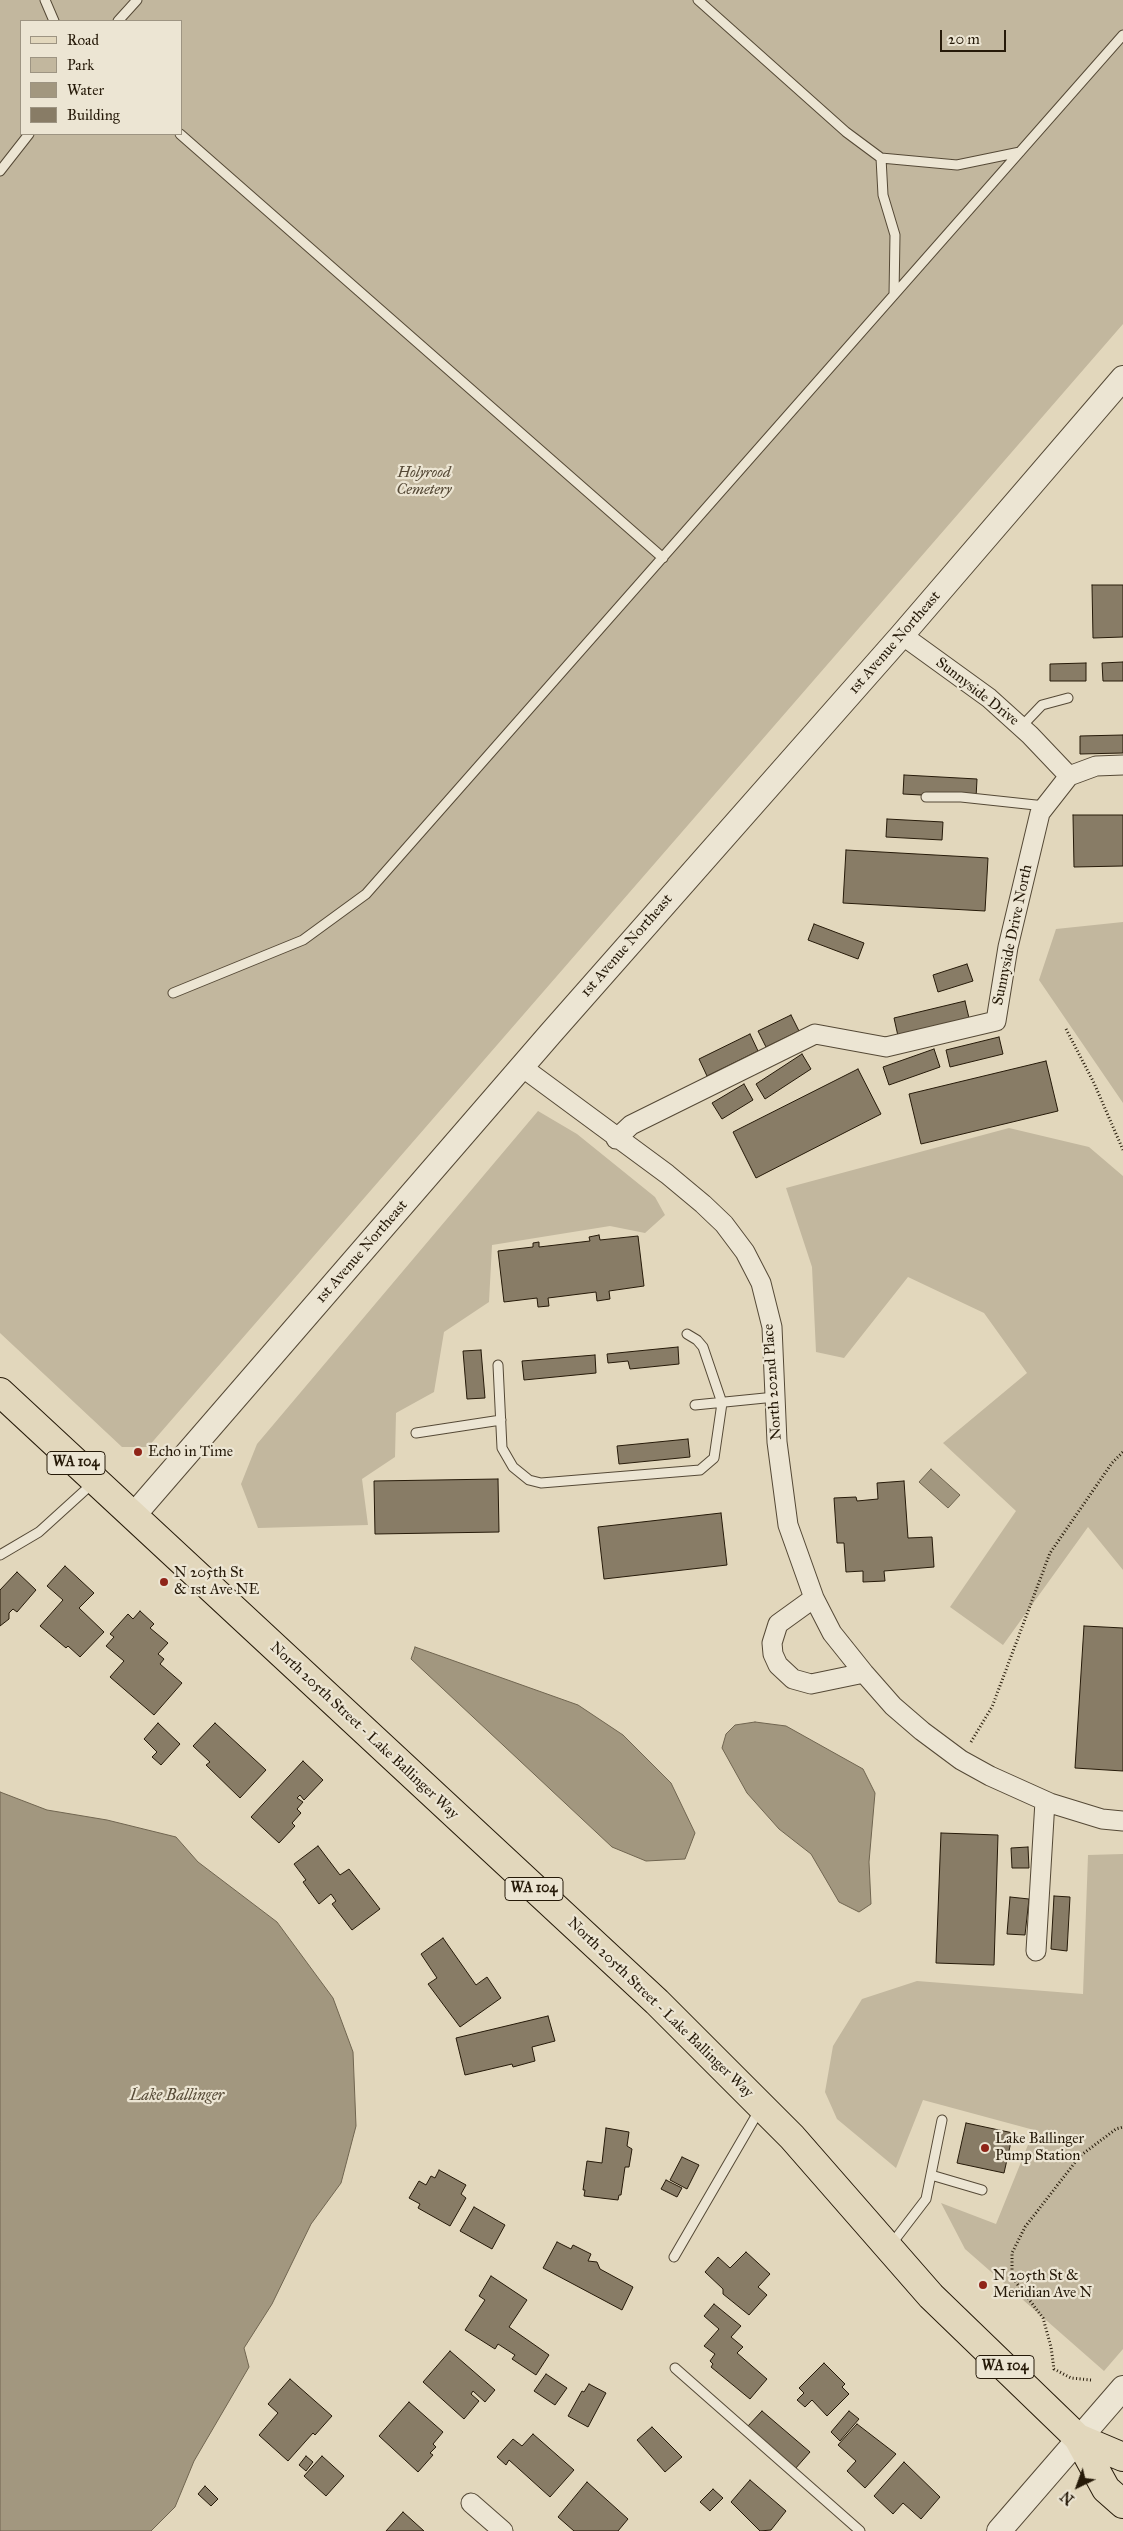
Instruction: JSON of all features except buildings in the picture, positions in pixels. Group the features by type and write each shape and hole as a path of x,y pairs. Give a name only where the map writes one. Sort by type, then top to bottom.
{"main road":[{"name":"WA 104","path":"0,1392 133,1516"},
{"name":"North 205th Street - Lake Ballinger Way","path":"133,1516 657,2002 805,2151 932,2296 1078,2438 1106,2489 1123,2504"},
{"name":"North 205th Street - Lake Ballinger Way","path":"1078,2438 1123,2457"}],"street":[{"name":"1st Avenue Northeast","path":"133,1516 522,1067 902,635 1123,378"},
{"name":"Sunnyside Drive","path":"902,635 989,698 1021,727 1069,776"},
{"path":"1069,776 1096,766 1123,765"},
{"name":"Sunnyside Drive North","path":"616,1138 631,1125 815,1034 886,1048 996,1021 1008,947 1040,813 1069,776"},
{"name":"North 202nd Place","path":"522,1067 667,1174 724,1224 744,1252 761,1283 772,1327 777,1442 788,1525 814,1598 832,1633 864,1674 893,1706 922,1732 961,1760 990,1776 1045,1801 1102,1819 1123,1821"},
{"path":"814,1598 778,1624 772,1643 773,1654 778,1665 792,1678 811,1684 864,1674"},
{"path":"1036,1951 1045,1801"},
{"path":"999,2531 1123,2388"},
{"path":"471,2503 503,2531"}],"lane":[{"path":"45,0 54,20"},
{"path":"119,20 137,0"},
{"path":"698,0 846,132 882,158 957,165 1020,152"},
{"path":"173,993 303,940 366,894 1123,35"},
{"path":"0,171 28,135"},
{"path":"181,135 663,558"},
{"path":"882,158 884,195 895,236 894,295"},
{"path":"1021,727 1042,704 1068,698"},
{"path":"926,797 961,797 1045,806"},
{"path":"498,1365 502,1448 513,1467 529,1480 541,1483 700,1470 714,1458 722,1403 703,1348 697,1340 687,1334"},
{"path":"695,1405 775,1397"},
{"path":"416,1433 501,1420"},
{"path":"0,1555 39,1532 96,1481"},
{"path":"674,2257 762,2107"},
{"path":"889,2247 926,2199 942,2120"},
{"path":"931,2175 982,2190"},
{"path":"675,2368 860,2531"}],"path":[{"path":"1066,1029 1094,1083 1123,1150"},
{"path":"961,1760 992,1707 1050,1553 1112,1463 1123,1452"},
{"path":"1091,2380 1071,2378 1054,2369 1051,2347 1043,2318 1012,2277 1012,2253 1025,2227 1080,2156 1116,2129 1123,2127"}],"green space":[{"name":"Holyrood Cemetery","path":"0,0 1123,0 1123,324 148,1447 122,1447 0,1333"},
{"path":"1123,922 1123,1103 1039,980 1056,929"},
{"path":"538,1111 577,1134 655,1197 665,1215 645,1233 610,1226 492,1245 489,1302 444,1332 434,1392 396,1413 395,1457 362,1479 368,1525 258,1528 241,1484 257,1444"},
{"path":"1009,1128 1089,1147 1123,1176 1123,1570 1088,1527 1003,1645 950,1607 1016,1511 943,1443 1027,1373 984,1313 908,1277 844,1358 816,1352 812,1267 786,1188"},
{"path":"1123,1854 1123,2349 1104,2371 965,2249 941,2203 996,2224 1034,2130 923,2100 896,2168 837,2119 825,2092 833,2046 862,1999 917,1981 1083,1994 1088,1855"}],"water":[{"path":"931,1469 960,1495 948,1508 919,1482"},
{"path":"415,1647 578,1705 623,1735 671,1783 695,1833 685,1859 646,1861 612,1847 411,1659"},
{"path":"755,1722 786,1726 863,1769 875,1793 869,1862 871,1904 859,1912 839,1902 811,1854 779,1829 747,1793 722,1748 726,1734 735,1725"},
{"name":"Lake Ballinger","path":"0,1792 47,1810 107,1820 176,1837 198,1862 277,1922 333,1998 353,2052 356,2126 341,2183 311,2224 272,2304 244,2348 249,2367 194,2461 175,2507 151,2531 0,2531"}],"place":[{"name":"Echo in Time","path":"138,1452"},
{"name":"N 205th St & 1st Ave NE","path":"164,1582"},
{"name":"Lake Ballinger Pump Station","path":"985,2148"},
{"name":"N 205th St & Meridian Ave N","path":"983,2285"}]}
